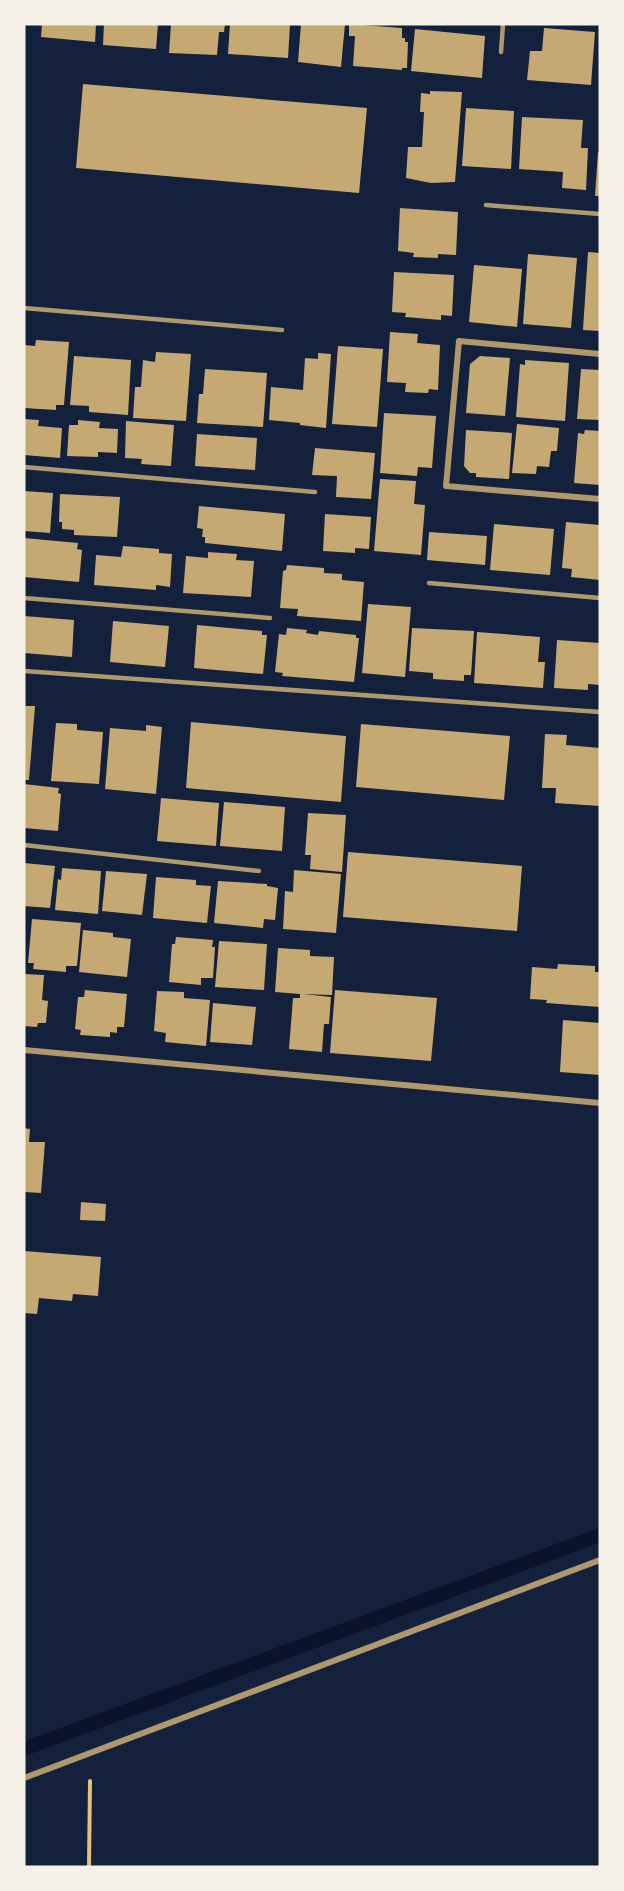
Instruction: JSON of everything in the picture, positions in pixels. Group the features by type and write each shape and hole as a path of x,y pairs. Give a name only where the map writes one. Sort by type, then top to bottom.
{"street":[{"path":"600,354 459,341 446,486 600,499"},
{"path":"24,1050 600,1103"},
{"path":"24,1778 600,1560"}],"lane":[{"path":"501,52 503,24"},
{"path":"486,205 600,214"},
{"path":"24,308 282,330"},
{"path":"24,468 315,492"},
{"path":"429,583 600,598"},
{"path":"24,598 270,618"},
{"path":"24,672 600,712"},
{"path":"24,845 259,871"}],"path":[{"path":"89,1867 91,1753"}],"building":[{"path":"42,24 96,24 95,42 41,37"},
{"path":"104,24 158,24 156,49 103,45"},
{"path":"171,24 225,24 224,32 219,32 217,55 169,53"},
{"path":"230,24 290,24 288,58 228,54"},
{"path":"301,24 345,24 341,67 298,62"},
{"path":"349,24 402,28 402,38 408,42 407,68 402,68 402,70 353,66 355,36 349,36"},
{"path":"544,28 595,32 591,85 527,80 530,51 542,51"},
{"path":"415,29 485,36 482,78 411,71"},
{"path":"83,84 367,108 359,193 76,168"},
{"path":"430,91 462,92 455,182 431,183 406,178 408,147 422,147 424,112 420,112 421,93 430,94"},
{"path":"466,108 514,111 511,169 462,166"},
{"path":"522,117 583,120 581,148 588,148 586,190 562,188 563,172 519,169"},
{"path":"598,152 600,152 600,196 595,196"},
{"path":"400,208 458,212 456,255 438,254 438,258 413,257 414,253 398,251"},
{"path":"588,252 600,253 600,331 583,330"},
{"path":"528,254 577,258 571,328 523,324"},
{"path":"474,265 522,269 517,327 469,322"},
{"path":"394,272 454,275 452,316 441,315 441,320 405,317 406,313 392,312"},
{"path":"390,332 418,334 417,343 440,345 438,390 429,389 428,393 405,392 406,383 387,382"},
{"path":"36,340 69,342 64,405 56,405 56,410 24,408 24,345 35,346"},
{"path":"338,346 383,349 377,427 332,424"},
{"path":"156,352 191,354 186,421 133,418 135,387 141,387 143,360 155,362"},
{"path":"318,353 331,354 326,428 269,420 271,387 303,390 305,358 318,359"},
{"path":"74,356 131,360 128,415 89,412 89,406 70,405"},
{"path":"480,356 510,358 505,416 466,413 470,364"},
{"path":"525,360 569,363 565,421 516,417 520,364 525,365"},
{"path":"205,369 267,373 263,427 197,423 199,394 203,394"},
{"path":"581,369 600,370 600,420 577,419"},
{"path":"384,413 436,416 432,468 418,467 417,476 380,473"},
{"path":"24,419 39,420 38,426 62,428 60,458 24,455"},
{"path":"78,420 100,422 99,428 118,429 117,453 98,452 98,457 67,456 69,425 78,425"},
{"path":"126,421 174,425 171,466 141,464 142,459 125,458"},
{"path":"517,424 559,428 557,451 551,451 549,467 537,466 536,474 512,473"},
{"path":"466,430 512,433 509,479 476,477 476,473 470,473 464,466"},
{"path":"585,430 600,431 600,485 574,483 578,433 584,434"},
{"path":"197,434 257,438 255,470 195,466"},
{"path":"315,448 375,453 371,499 336,497 337,476 312,475"},
{"path":"380,479 416,481 414,504 425,505 421,555 374,551"},
{"path":"24,491 53,493 50,533 24,531"},
{"path":"60,494 120,497 117,537 74,535 74,530 62,529 62,522 59,522"},
{"path":"199,506 285,514 282,551 205,543 205,537 202,537 203,529 197,528"},
{"path":"325,514 371,517 369,549 355,548 355,553 323,551"},
{"path":"566,522 600,525 600,580 571,577 572,569 562,568"},
{"path":"494,524 554,529 550,575 490,570"},
{"path":"429,532 487,536 485,565 427,560"},
{"path":"24,538 78,543 77,549 82,550 79,582 24,577"},
{"path":"123,546 159,549 159,553 172,554 170,587 156,585 156,590 94,585 96,555 121,557"},
{"path":"208,552 237,554 236,560 254,561 251,597 183,593 186,556 208,558"},
{"path":"287,565 324,568 324,573 342,574 342,580 364,582 361,621 297,616 298,609 280,608 283,571 286,570"},
{"path":"368,604 411,607 405,677 362,673"},
{"path":"24,616 74,620 72,657 24,653"},
{"path":"113,621 169,626 165,667 110,662"},
{"path":"197,625 262,631 262,635 267,635 263,674 194,668"},
{"path":"287,628 307,630 306,633 318,635 319,631 356,635 356,638 359,638 354,682 282,676 283,673 275,672 279,634 286,635"},
{"path":"412,628 474,631 471,675 464,675 464,681 433,679 433,673 409,671"},
{"path":"477,632 540,637 538,662 545,662 543,688 474,683"},
{"path":"557,640 600,643 600,685 588,684 588,690 554,688"},
{"path":"24,706 35,706 29,780 24,780"},
{"path":"191,722 346,736 341,802 186,788"},
{"path":"56,723 77,724 77,730 103,732 99,784 51,781"},
{"path":"361,724 510,736 504,800 356,787"},
{"path":"146,725 162,727 156,794 105,789 110,728 146,731"},
{"path":"545,734 567,735 566,745 600,748 600,806 555,803 556,788 542,788"},
{"path":"24,784 59,788 58,793 61,794 58,831 24,828"},
{"path":"161,798 219,803 216,846 157,841"},
{"path":"224,802 285,807 282,851 220,846"},
{"path":"308,813 346,815 342,872 310,869 311,855 305,855"},
{"path":"348,852 522,866 517,931 343,917"},
{"path":"24,863 55,866 50,908 24,906"},
{"path":"62,868 101,871 98,914 55,910 58,879 61,880"},
{"path":"294,870 341,874 336,933 283,929 285,891 293,892"},
{"path":"106,871 147,874 142,915 102,911"},
{"path":"156,877 196,880 196,885 211,886 207,923 153,918"},
{"path":"218,881 267,884 267,886 278,888 275,920 264,919 263,928 214,923"},
{"path":"32,919 81,923 77,966 66,966 66,972 33,969 34,963 28,963"},
{"path":"83,930 113,933 113,937 131,939 127,977 79,972"},
{"path":"176,937 213,940 212,947 215,947 213,978 201,978 201,985 169,982 172,944 175,944"},
{"path":"219,941 267,944 264,990 215,987"},
{"path":"278,948 310,950 310,956 334,957 332,995 303,994 331,997 329,1024 324,1024 322,1052 289,1049 293,998 300,998 300,994 275,992"},
{"path":"558,964 595,966 595,972 600,972 600,1007 546,1003 547,1000 530,999 532,967 557,969"},
{"path":"24,974 44,975 42,1000 48,1001 46,1023 38,1023 37,1027 24,1026"},
{"path":"85,990 127,994 124,1027 117,1027 117,1033 110,1032 110,1037 80,1035 81,1030 75,1029 78,997 84,997"},
{"path":"335,990 437,998 431,1061 330,1053"},
{"path":"157,991 184,992 184,998 210,1000 206,1046 165,1042 166,1033 154,1031"},
{"path":"213,1003 256,1007 252,1045 210,1042"},
{"path":"563,1020 600,1023 600,1075 560,1072"},
{"path":"24,1128 30,1129 29,1142 45,1142 41,1193 24,1192"},
{"path":"81,1202 106,1204 105,1221 80,1220"},
{"path":"24,1251 101,1257 98,1296 73,1294 72,1301 39,1298 37,1314 24,1313"}],"waterway":[{"path":"24,1749 600,1535"}]}
